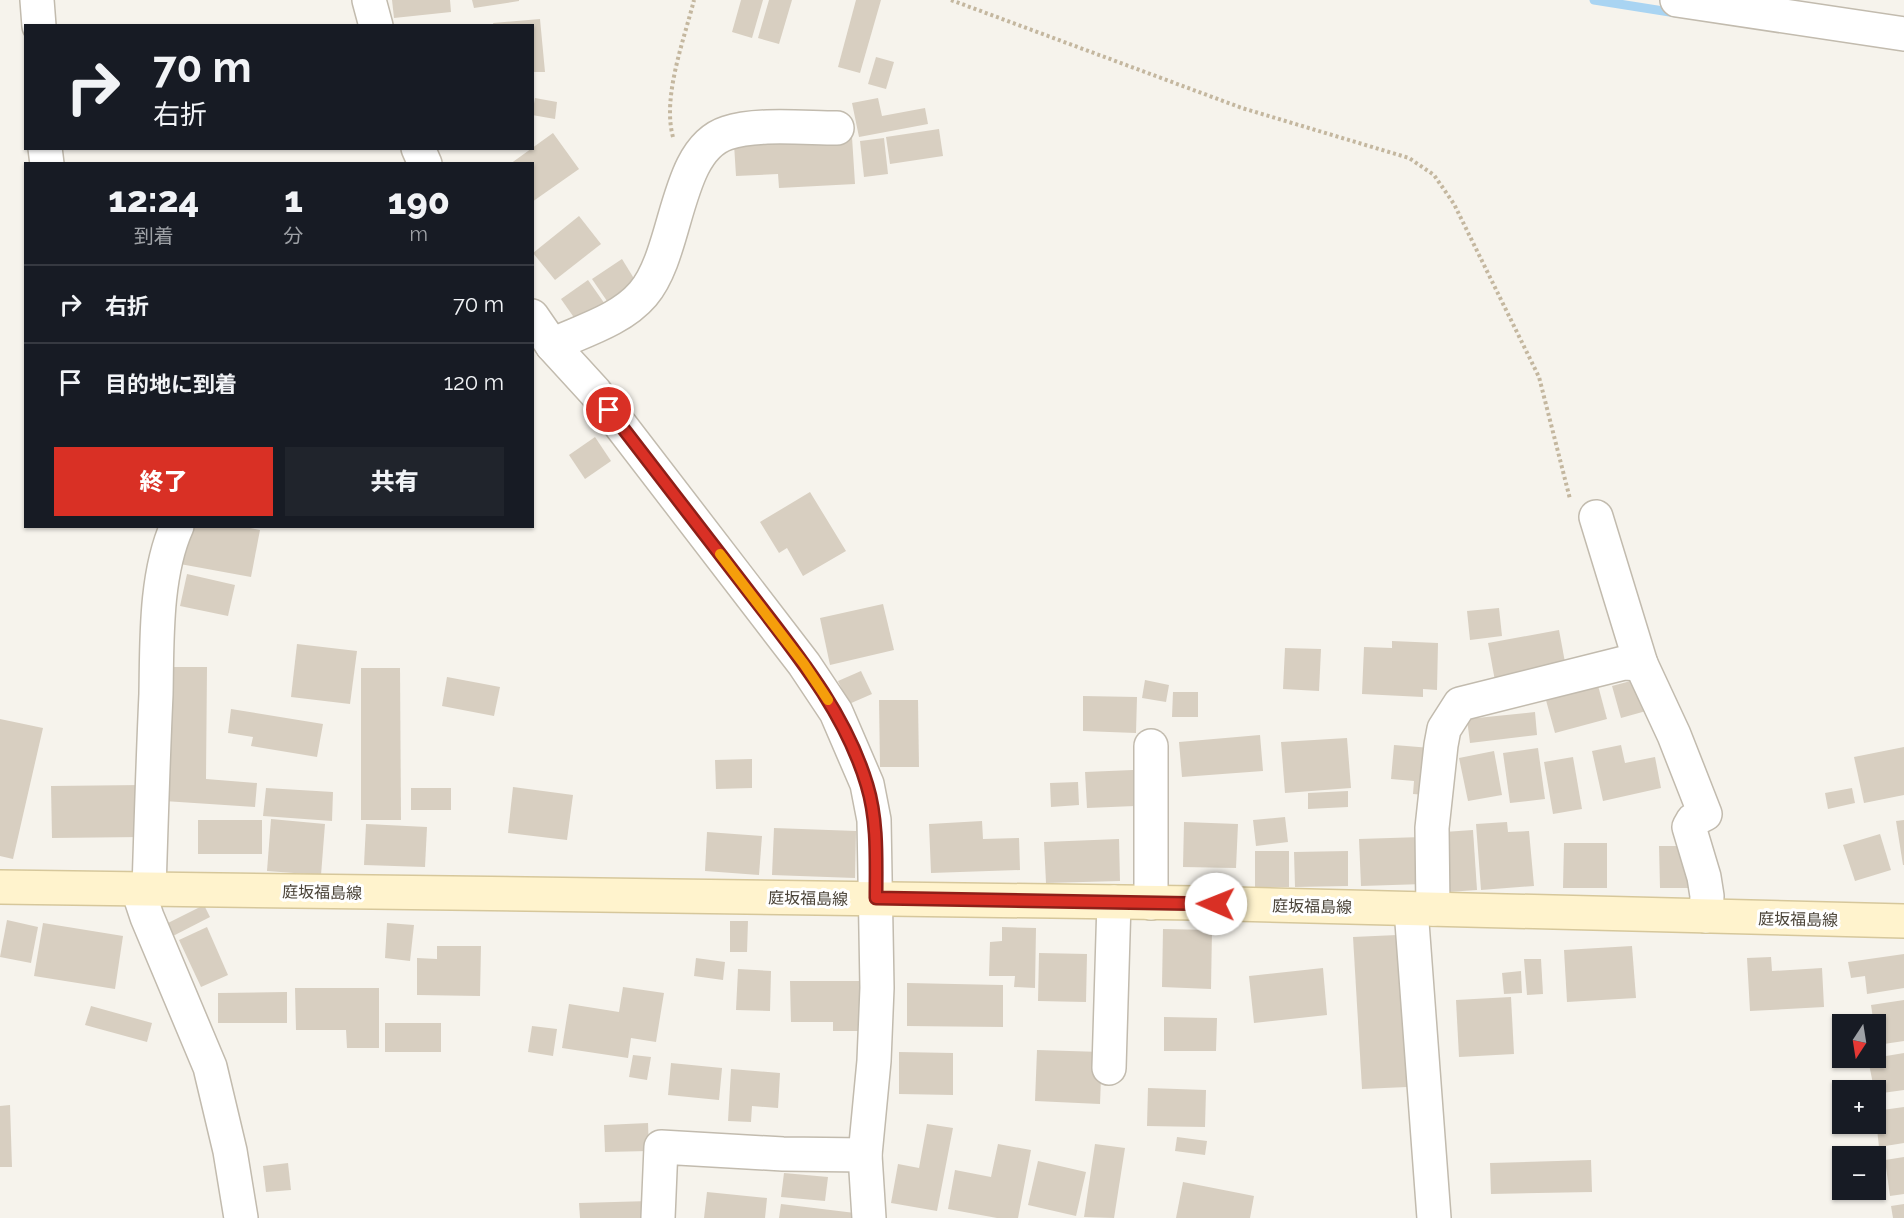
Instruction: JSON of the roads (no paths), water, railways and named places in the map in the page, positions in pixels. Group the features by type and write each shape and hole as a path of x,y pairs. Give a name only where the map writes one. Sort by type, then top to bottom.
{"main road":[{"name":"庭坂福島線","path":"0,887 1114,902 1904,921"}],"street":[{"path":"38,0 39,24"},
{"path":"369,0 375,24"},
{"path":"1677,0 1904,34"},
{"path":"552,345 626,310 644,293 665,251 691,167 710,142 727,133 755,129 837,128"},
{"path":"534,319 552,345 595,392 804,664 836,712 859,763 872,803 876,898 877,988 874,1061 864,1155 869,1218"},
{"path":"1596,516 1641,664 1674,735 1705,814 1693,820 1689,827 1704,877 1707,896 1706,916"},
{"path":"176,528 164,572 158,627 144,890 147,917 210,1067 230,1151 241,1218"},
{"path":"1434,1218 1422,909 1444,729 1460,704 1624,663 1641,664"},
{"path":"1151,746 1151,903"},
{"path":"1109,1068 1114,902"},
{"path":"658,1218 661,1147 783,1154 864,1155"}],"waterway":[{"path":"1594,0 1676,13"}]}
